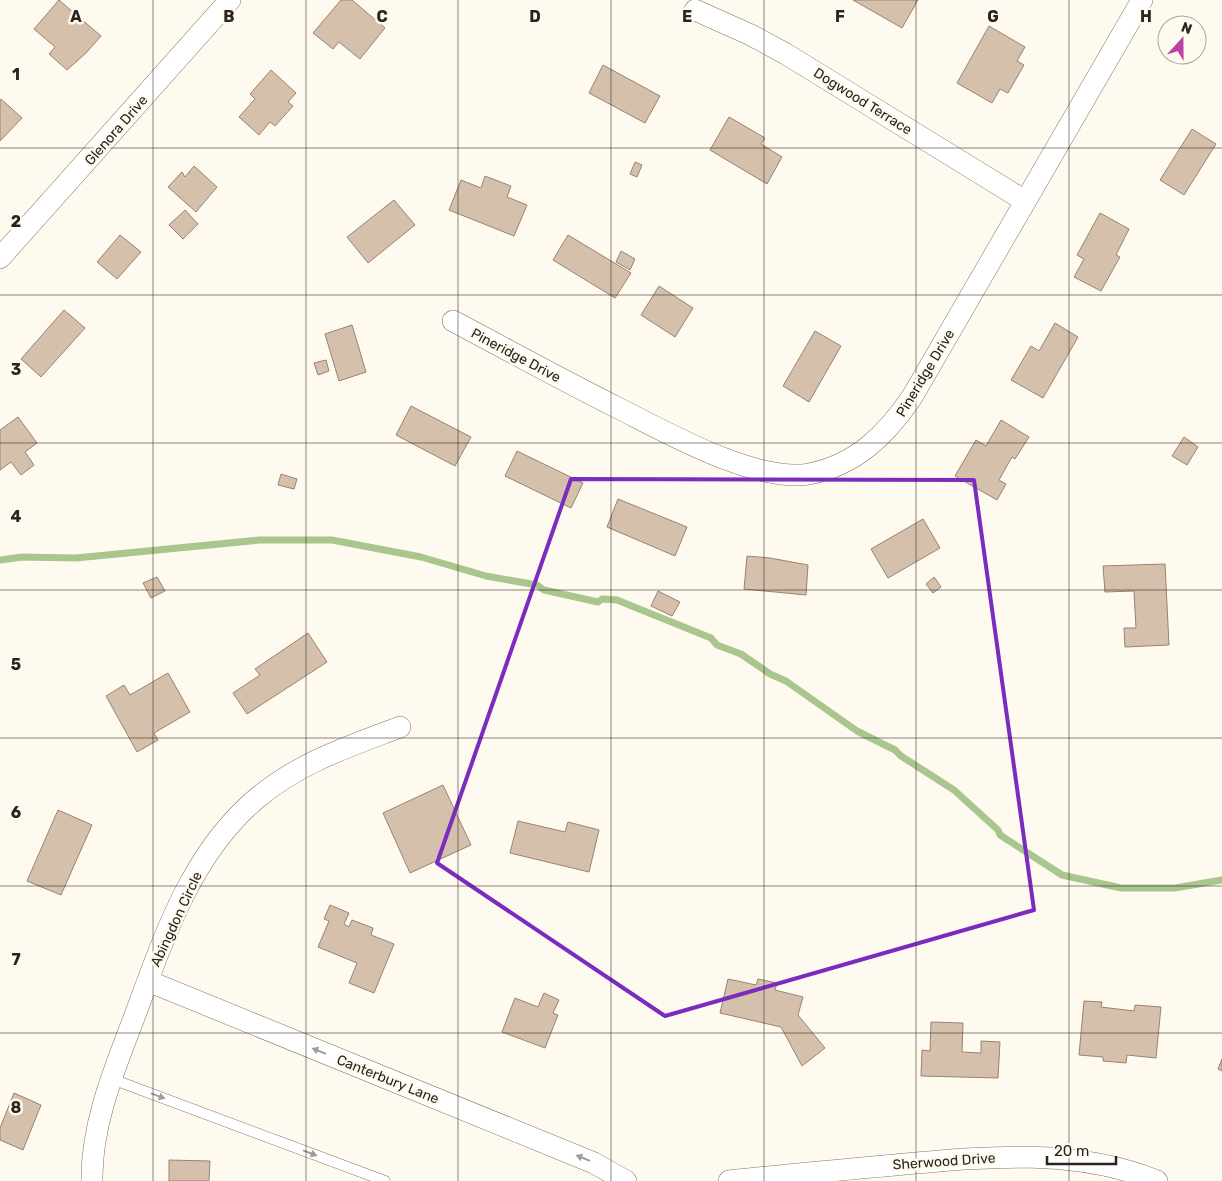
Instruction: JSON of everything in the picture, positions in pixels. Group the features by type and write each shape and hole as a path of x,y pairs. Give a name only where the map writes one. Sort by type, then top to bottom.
{"street":[{"name":"Glenora Drive","path":"3,250 47,207 230,0"},
{"name":"Pineridge Drive","path":"453,321 560,378 690,443 739,464 768,472 792,475 809,474 831,468 853,458 874,443 896,421 912,398 1142,0"},
{"name":"Dogwood Terrace","path":"695,10 751,34 786,54 1025,201"},
{"name":"Abingdon Circle","path":"92,1181 92,1163 97,1129 112,1079 164,938 188,886 210,850 240,814 280,782 316,760 400,727"},
{"name":"Canterbury Lane","path":"148,981 594,1163 626,1181"},
{"name":"Sherwood Drive","path":"729,1181 931,1162 1019,1156 1063,1158 1098,1164 1157,1181"}],"lane":[{"path":"112,1079 385,1181"}],"highlighted area":[{"path":"571,479 974,480 1034,910 665,1016 437,863"}],"building":[{"path":"59,0 101,36 67,70 49,54 55,47 34,29"},
{"path":"341,0 352,0 385,28 360,59 339,42 333,49 313,33"},
{"path":"853,0 918,0 902,28"},
{"path":"989,26 1025,47 1017,61 1024,65 1008,93 1000,89 992,103 957,83"},
{"path":"603,65 660,96 645,123 589,93"},
{"path":"271,70 296,93 288,102 293,106 275,126 270,122 259,135 239,117 255,99 250,94"},
{"path":"0,100 22,118 0,141"},
{"path":"729,117 765,138 761,144 782,157 767,184 710,150"},
{"path":"1192,129 1216,144 1184,195 1160,180"},
{"path":"635,162 642,165 637,177 630,174"},
{"path":"194,166 217,187 196,212 168,187 182,172 185,177"},
{"path":"485,176 511,186 507,197 527,205 514,236 449,210 461,180 481,188"},
{"path":"394,200 415,225 368,263 347,237"},
{"path":"185,210 198,224 183,239 169,225"},
{"path":"1100,213 1129,229 1116,255 1120,257 1101,291 1074,277 1084,259 1077,255"},
{"path":"120,235 141,252 117,279 97,262"},
{"path":"568,235 631,273 615,298 553,260"},
{"path":"621,251 635,259 630,270 616,262"},
{"path":"659,286 693,308 675,337 641,315"},
{"path":"64,310 85,328 41,377 21,359"},
{"path":"1055,323 1078,337 1043,398 1011,380 1031,346 1039,351"},
{"path":"352,325 366,372 339,381 325,334"},
{"path":"815,331 841,346 809,402 783,386"},
{"path":"326,360 329,371 318,375 314,363"},
{"path":"411,406 471,437 455,466 396,435"},
{"path":"18,417 37,443 25,452 34,465 21,475 11,462 0,470 0,430"},
{"path":"1001,420 1029,437 1015,459 1012,457 999,480 1006,484 997,500 955,476 976,440 986,446"},
{"path":"1184,437 1198,447 1187,465 1172,456"},
{"path":"517,451 583,483 571,508 505,476"},
{"path":"281,474 297,479 294,489 278,485"},
{"path":"618,499 687,527 675,556 607,527"},
{"path":"923,519 940,548 888,578 871,549"},
{"path":"747,556 808,565 806,595 744,589"},
{"path":"1165,564 1169,645 1125,647 1124,628 1136,628 1134,591 1105,592 1103,566"},
{"path":"157,577 165,591 151,598 143,583"},
{"path":"934,577 941,587 933,593 926,584"},
{"path":"658,591 680,602 672,616 651,606"},
{"path":"308,633 327,662 247,714 233,693 260,675 255,669"},
{"path":"168,673 190,712 154,733 158,740 137,752 106,696 124,685 130,695"},
{"path":"443,785 471,845 410,873 383,813"},
{"path":"58,810 92,825 61,895 27,881"},
{"path":"518,821 565,832 568,822 599,830 589,872 510,853"},
{"path":"330,905 349,913 344,924 349,927 352,920 373,928 371,935 394,944 374,993 349,983 357,963 318,947 329,921 324,919"},
{"path":"728,979 756,985 758,979 777,983 775,990 803,997 798,1015 825,1048 802,1066 781,1027 720,1013"},
{"path":"544,993 559,1000 553,1013 558,1015 545,1048 502,1032 515,998 538,1007"},
{"path":"1084,1001 1102,1002 1101,1007 1134,1011 1135,1005 1161,1007 1156,1058 1127,1055 1126,1063 1103,1061 1103,1057 1079,1055"},
{"path":"931,1022 963,1023 962,1052 981,1053 981,1041 1000,1042 998,1078 921,1076 922,1050 930,1051"},
{"path":"1222,1059 1222,1071 1218,1069"},
{"path":"14,1093 41,1105 23,1150 0,1140 0,1128"},
{"path":"169,1160 210,1161 209,1181 169,1181"}],"waterway":[{"path":"0,560 22,557 76,558 260,540 332,540 421,557 486,576 537,585 544,590 598,602 602,599 617,600 711,638 717,645 741,654 770,674 786,681 857,731 895,750 901,756 954,790 998,830 1000,835 1062,875 1121,888 1175,888 1222,880"}]}
